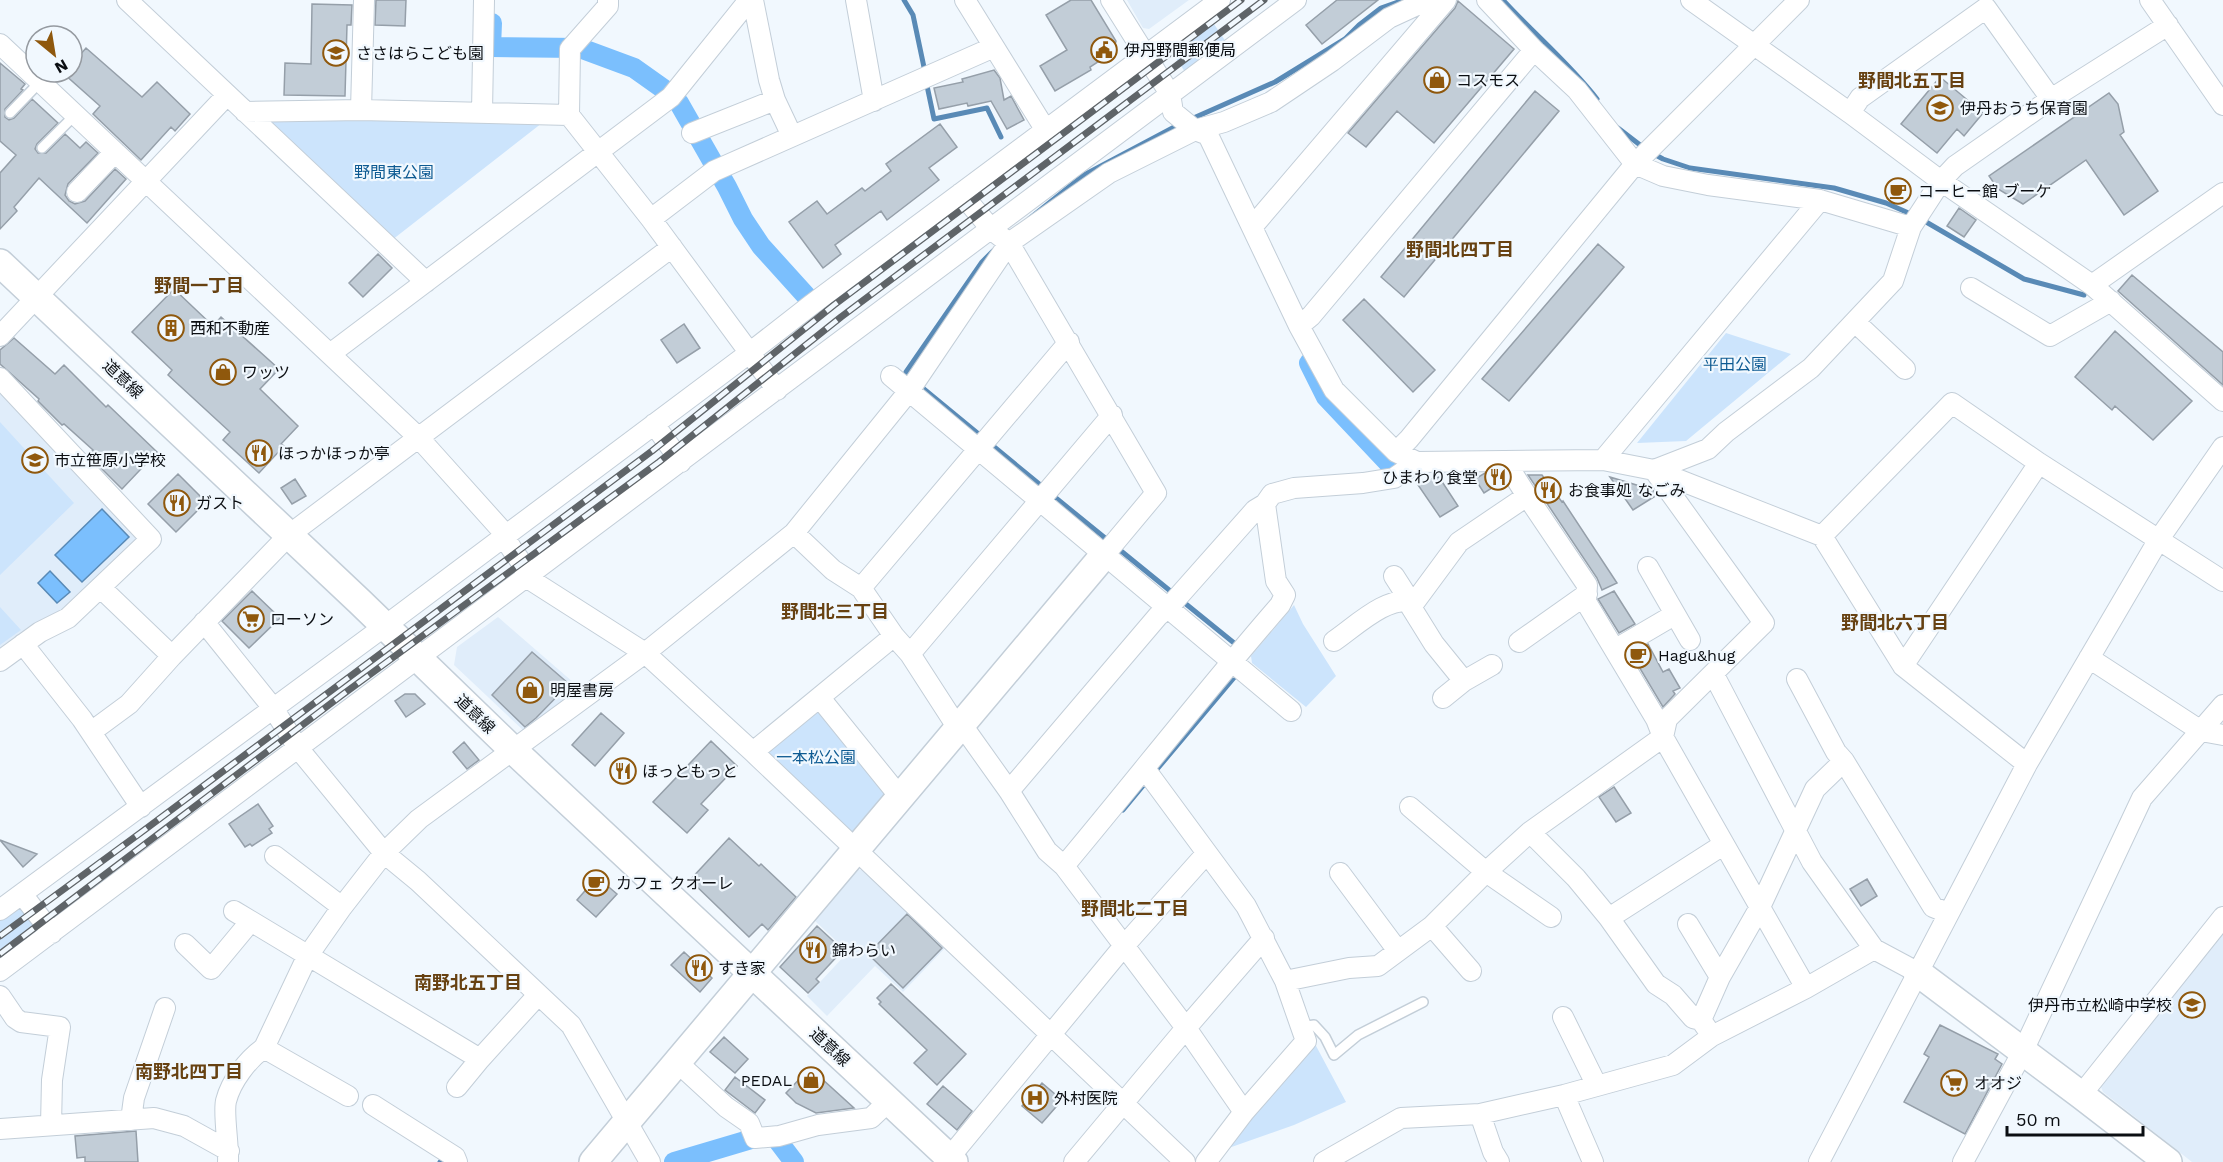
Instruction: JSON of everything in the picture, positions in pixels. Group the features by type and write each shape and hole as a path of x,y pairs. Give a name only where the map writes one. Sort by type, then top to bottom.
{"street":[{"path":"127,0 426,282"},
{"path":"361,111 364,0"},
{"path":"483,112 484,0"},
{"path":"608,0 608,6 570,49 569,115 651,219 748,354 777,390"},
{"path":"751,0 775,100 792,136"},
{"path":"330,354 671,97 751,0"},
{"path":"856,0 874,101"},
{"path":"965,0 1045,129"},
{"path":"1111,0 1144,56 1170,94 1173,112 1208,135 1299,326 1334,390 1396,452 1417,462 1603,460 1654,470 1822,536 1903,666 2027,764"},
{"path":"0,910 385,626 810,305 1220,0"},
{"path":"0,971 1296,0"},
{"path":"229,1156 226,1103 230,1091 251,1057 264,1048 307,957 384,853 419,819 645,653 794,533 909,391 1008,243 1109,173 1187,123 1224,122 1271,102 1332,61 1389,18 1428,0"},
{"path":"1253,226 1446,0"},
{"path":"1487,0 1534,50 1577,90 1635,164 1663,176 1820,200 1911,227"},
{"path":"1691,0 1941,181 2092,285 2223,401"},
{"path":"1396,452 1635,164 1799,0"},
{"path":"2150,0 2223,105"},
{"path":"1850,113 1860,98 1984,4 2051,99"},
{"path":"1654,470 1708,449 1726,432 1811,368 1893,280 1911,227 1941,181 1955,166 2051,99 2168,25"},
{"path":"0,44 24,67"},
{"path":"651,219 714,171 994,47"},
{"path":"1299,326 1311,316 1534,50"},
{"path":"42,84 418,437 506,535 507,544 526,568 526,577"},
{"path":"0,336 227,95"},
{"path":"695,132 775,100"},
{"path":"245,112 483,112 569,115"},
{"path":"77,192 115,152"},
{"path":"593,1162 1156,493 1069,342 1008,243 992,230 961,193"},
{"path":"2092,285 2223,193"},
{"path":"1603,460 1820,200"},
{"path":"91,732 129,704 204,622 289,535 672,247"},
{"name":"道意線","path":"0,263 512,749 952,1160"},
{"path":"1971,288 1992,293 2044,340 2111,301"},
{"path":"1855,322 1905,369"},
{"path":"861,588 1069,342"},
{"path":"891,376 1291,711"},
{"path":"0,378 151,539 68,618 40,632 0,661"},
{"path":"1822,536 1952,403 2039,463 2223,581"},
{"path":"909,654 1112,415"},
{"path":"654,424 681,462"},
{"path":"1819,1162 2027,764 2159,539 2223,447"},
{"path":"1509,461 1513,474 1587,585 1586,602 1656,719 1663,737 1723,845 1806,988"},
{"path":"1009,791 1158,616 1169,607 1272,494 1294,488 1363,483 1394,478 1417,462"},
{"path":"1903,666 2039,463"},
{"path":"1286,981 1349,968 1378,966 1432,926 1530,832 1663,737 1667,719 1764,623 1654,470"},
{"path":"1464,681 1434,644 1411,607 1412,602 1459,542 1527,496"},
{"path":"1064,866 1232,660 1280,605 1285,595 1276,581 1265,504"},
{"path":"794,533 833,570 861,588 952,719 962,724 1047,851 1064,866 1185,1028 1244,1112"},
{"path":"1648,567 1690,640"},
{"path":"1394,576 1412,602"},
{"path":"526,577 645,653 753,752 1185,1162"},
{"path":"100,588 172,656"},
{"path":"1519,642 1587,594"},
{"path":"1334,641 1389,603 1404,600 1412,602"},
{"path":"1616,649 1674,615"},
{"path":"204,622 273,708 298,748 384,853 418,881 571,1025 650,1162"},
{"path":"753,752 894,636"},
{"path":"23,644 91,732 141,807"},
{"path":"2089,658 2201,731 2223,735"},
{"path":"1443,698 1464,681 1491,665"},
{"path":"1714,675 1795,833 1812,862 1874,949 1917,972 2168,1162"},
{"path":"1797,679 1836,752 1844,761 1933,907 1948,913"},
{"path":"820,698 900,797"},
{"path":"1964,1162 2023,1051 2142,798 2223,705"},
{"path":"1701,1020 1720,977 1760,907 1815,789 1844,761"},
{"path":"1145,769 1246,906 1286,981 1306,1041 1244,1112 1206,1162"},
{"path":"1410,807 1486,872 1551,917"},
{"path":"1530,832 1576,878 1609,918 1656,984 1673,995 1693,1018 1701,1020 1712,1036"},
{"path":"1609,918 1723,845"},
{"path":"952,1160 1123,947 1206,854"},
{"path":"275,856 342,907"},
{"path":"1340,873 1398,951"},
{"path":"22,894 52,933"},
{"path":"185,944 211,969 242,916 480,1059"},
{"path":"2081,1095 2223,917"},
{"path":"1688,924 1720,977"},
{"path":"1432,926 1471,971"},
{"path":"1074,1162 1185,1028 1264,938"},
{"path":"1324,1162 1401,1118 1480,1114 1564,1095 1673,1065 1712,1036 1806,988 1874,949"},
{"path":"457,1087 538,995"},
{"path":"0,996 15,1018 21,1022 60,1027 52,1080 51,1125"},
{"path":"131,1120 145,1041 165,1008"},
{"path":"1563,1017 1597,1086"},
{"path":"264,1048 348,1096"},
{"path":"678,1063 726,1107 749,1123 755,1138 779,1136 818,1125 871,1118 889,1101"},
{"path":"1564,1095 1593,1162"},
{"path":"372,1105 455,1157 457,1162"},
{"path":"1480,1114 1493,1152 1500,1162"},
{"path":"0,1129 154,1118 184,1126 229,1156"}],"lane":[{"path":"10,113 38,84"},
{"path":"42,148 75,114"},
{"path":"1300,1027 1314,1024 1325,1036 1334,1055 1358,1035 1422,1002"}],"shaded area":[{"path":"1127,0 1189,0 1149,29 1143,28"},
{"name":"市立笹原小学校","path":"0,386 142,541 65,614 0,653"},
{"path":"498,617 581,689 524,731 454,665 457,647"},
{"path":"855,869 863,870 946,947 903,992 875,966 827,1016 807,996 848,952 813,919"},
{"name":"伊丹市立松崎中学校","path":"2223,927 2223,1162 2192,1162 2103,1092 2099,1082"}],"green space":[{"path":"1210,18 1226,42 1185,72 1170,49"},
{"name":"野間東公園","path":"263,119 542,123 392,240"},
{"name":"平田公園","path":"1726,333 1791,354 1686,441 1637,443"},
{"path":"0,422 74,503 0,575"},
{"path":"1294,605 1303,624 1336,676 1306,707 1252,663 1251,656"},
{"path":"0,607 21,630 0,645"},
{"name":"一本松公園","path":"817,710 823,711 888,791 854,837 765,751"},
{"path":"20,905 41,932 0,962 0,920"},
{"path":"1315,1044 1346,1102 1294,1125 1223,1150"}],"water":[{"path":"102,509 129,537 82,582 55,555"},
{"path":"50,571 70,592 57,603 38,583"}],"building":[{"path":"376,0 406,0 405,26 375,25"},
{"path":"1071,0 1091,0 1116,41 1113,52 1090,67 1091,70 1055,91 1040,66 1067,50 1046,15"},
{"path":"1337,0 1378,0 1322,44 1306,25"},
{"name":"コスモス","path":"1458,1 1514,49 1434,143 1397,111 1366,147 1348,133 1455,8"},
{"path":"312,4 352,5 351,25 347,25 345,96 284,95 285,63 311,64"},
{"path":"86,48 142,97 157,82 190,114 175,131 171,127 141,160 93,114 100,106 75,84 84,84 84,50"},
{"path":"0,63 25,84 21,89 23,90 5,109 5,117 9,120 14,118 32,99 58,123 37,144 35,149 38,153 46,153 65,134 80,148 86,142 98,153 68,184 65,195 69,201 75,204 85,201 115,169 126,179 87,223 39,178 14,207 17,211 0,229 0,173 16,155 0,141"},
{"path":"994,70 1000,78 1004,100 1011,96 1024,120 1007,129 991,101 939,109 934,88 963,82 962,79"},
{"path":"1940,77 1983,113 1964,136 1957,129 1937,153 1901,124"},
{"path":"1535,91 1559,111 1404,297 1381,277"},
{"path":"2109,93 2118,104 2124,132 2120,135 2158,191 2124,215 2086,160 2023,204 1998,189 1989,176"},
{"path":"940,124 957,147 929,168 939,180 887,220 881,211 835,245 841,254 823,268 789,222 817,201 827,214 862,188 865,191 891,171 886,164"},
{"path":"1959,208 1976,220 1964,237 1947,226"},
{"path":"1598,244 1624,267 1509,401 1482,379"},
{"path":"378,254 392,268 363,297 349,283"},
{"path":"2132,275 2223,352 2223,385 2118,291"},
{"path":"174,289 213,326 221,317 279,369 260,389 298,426 281,444 284,446 259,473 223,440 230,432 168,375 172,370 132,332"},
{"path":"1364,299 1435,370 1413,392 1343,320"},
{"path":"684,324 700,348 677,363 661,340"},
{"path":"2115,331 2192,401 2153,440 2115,406 2112,410 2075,377"},
{"path":"14,338 55,374 64,365 106,407 108,405 157,452 122,489 88,455 93,450 64,424 62,425 38,401 39,399 0,364 0,350"},
{"path":"1485,473 1500,473 1503,481 1484,493 1475,479"},
{"name":"ガスト","path":"178,474 206,502 176,532 148,504"},
{"path":"1528,475 1542,475 1563,501 1617,583 1602,590 1597,578"},
{"path":"1439,477 1458,506 1440,517 1416,482"},
{"path":"1610,477 1653,490 1657,495 1633,510"},
{"path":"295,479 306,496 292,504 281,488"},
{"name":"ローソン","path":"252,591 280,618 249,648 222,621"},
{"path":"1614,591 1635,624 1619,633 1598,599"},
{"path":"1648,644 1663,672 1669,669 1680,688 1673,691 1675,694 1663,707 1632,655"},
{"name":"明屋書房","path":"532,652 569,684 525,727 492,695"},
{"path":"405,694 415,694 425,704 406,717 395,701"},
{"path":"601,713 624,733 595,766 572,745"},
{"path":"711,741 737,766 701,804 708,810 687,833 653,802"},
{"path":"464,742 479,760 467,769 453,752"},
{"path":"1614,787 1631,813 1616,822 1599,797"},
{"path":"258,804 273,826 269,829 272,833 252,846 250,844 245,847 229,824"},
{"path":"729,838 796,897 768,930 762,924 749,937 690,880"},
{"path":"0,840 37,854 23,867"},
{"path":"597,877 617,894 596,917 577,900"},
{"path":"1867,879 1877,896 1861,906 1850,889"},
{"path":"907,914 942,948 903,988 868,954"},
{"path":"817,926 843,950 816,979 819,982 808,993 780,967"},
{"path":"684,952 712,978 700,992 671,965"},
{"path":"891,984 966,1054 937,1085 914,1063 927,1050 879,1004 881,1002 877,998"},
{"name":"オオジ","path":"1940,1025 1998,1054 1995,1059 2002,1064 1965,1134 1904,1102 1929,1057 1924,1054"},
{"path":"724,1037 748,1059 735,1073 710,1052"},
{"name":"PEDAL","path":"810,1068 854,1108 816,1113 796,1103 786,1093"},
{"path":"735,1077 765,1100 755,1113 725,1090"},
{"path":"1042,1083 1062,1100 1042,1123 1022,1106"},
{"path":"943,1086 972,1111 957,1130 927,1104"},
{"path":"136,1131 138,1162 85,1162 85,1157 77,1158 75,1136"}],"waterway":[{"path":"904,0 913,15 925,72"},
{"path":"1189,120 1275,82 1345,39 1381,8 1404,0"},
{"path":"1503,0 1575,73 1597,99"},
{"path":"492,23 491,47 580,48 634,68 665,90 679,103 743,219 761,246 808,298"},
{"path":"926,81 934,119 987,108 1001,137"},
{"path":"1029,219 1084,175 1180,124"},
{"path":"1618,128 1644,148"},
{"path":"1652,153 1690,168 1834,188 1886,203 1913,215"},
{"path":"1921,219 2024,279 2084,295"},
{"path":"912,379 906,372 982,262 993,251"},
{"path":"1309,363 1326,397 1393,468"},
{"path":"919,385 1044,488"},
{"path":"1051,494 1174,594"},
{"path":"1181,600 1239,647"},
{"path":"1153,774 1238,673"},
{"path":"1123,810 1147,781"},
{"path":"775,1137 794,1162"},
{"path":"674,1162 755,1138"}],"railway":[{"path":"0,936 652,451 834,305 1241,0"},
{"path":"0,954 342,695 659,462 841,317 1264,0"}],"place":[{"name":"伊丹野間郵便局","path":"1104,50"},
{"name":"ささはらこども園","path":"336,53"},
{"name":"コスモス","path":"1437,80"},
{"name":"伊丹おうち保育園","path":"1940,108"},
{"name":"コーヒー館 ブーケ","path":"1898,191"},
{"name":"西和不動産","path":"171,328"},
{"name":"ワッツ","path":"223,372"},
{"name":"ほっかほっか亭","path":"259,453"},
{"name":"市立笹原小学校","path":"35,460"},
{"name":"ひまわり食堂","path":"1498,477"},
{"name":"お食事処 なごみ","path":"1548,490"},
{"name":"ガスト","path":"177,503"},
{"name":"ローソン","path":"251,619"},
{"name":"Hagu&hug","path":"1638,655"},
{"name":"明屋書房","path":"530,690"},
{"name":"ほっともっと","path":"623,771"},
{"name":"カフェ クオーレ","path":"596,883"},
{"name":"錦わらい","path":"813,950"},
{"name":"すき家","path":"699,968"},
{"name":"伊丹市立松崎中学校","path":"2192,1005"},
{"name":"PEDAL","path":"811,1080"},
{"name":"オオジ","path":"1954,1083"},
{"name":"外村医院","path":"1035,1098"}],"district":[{"name":"野間北五丁目","path":"1912,80"},
{"name":"野間北四丁目","path":"1460,249"},
{"name":"野間一丁目","path":"199,285"},
{"name":"野間北三丁目","path":"835,611"},
{"name":"野間北六丁目","path":"1895,622"},
{"name":"野間北二丁目","path":"1135,908"},
{"name":"南野北五丁目","path":"468,982"},
{"name":"南野北四丁目","path":"189,1071"}]}
